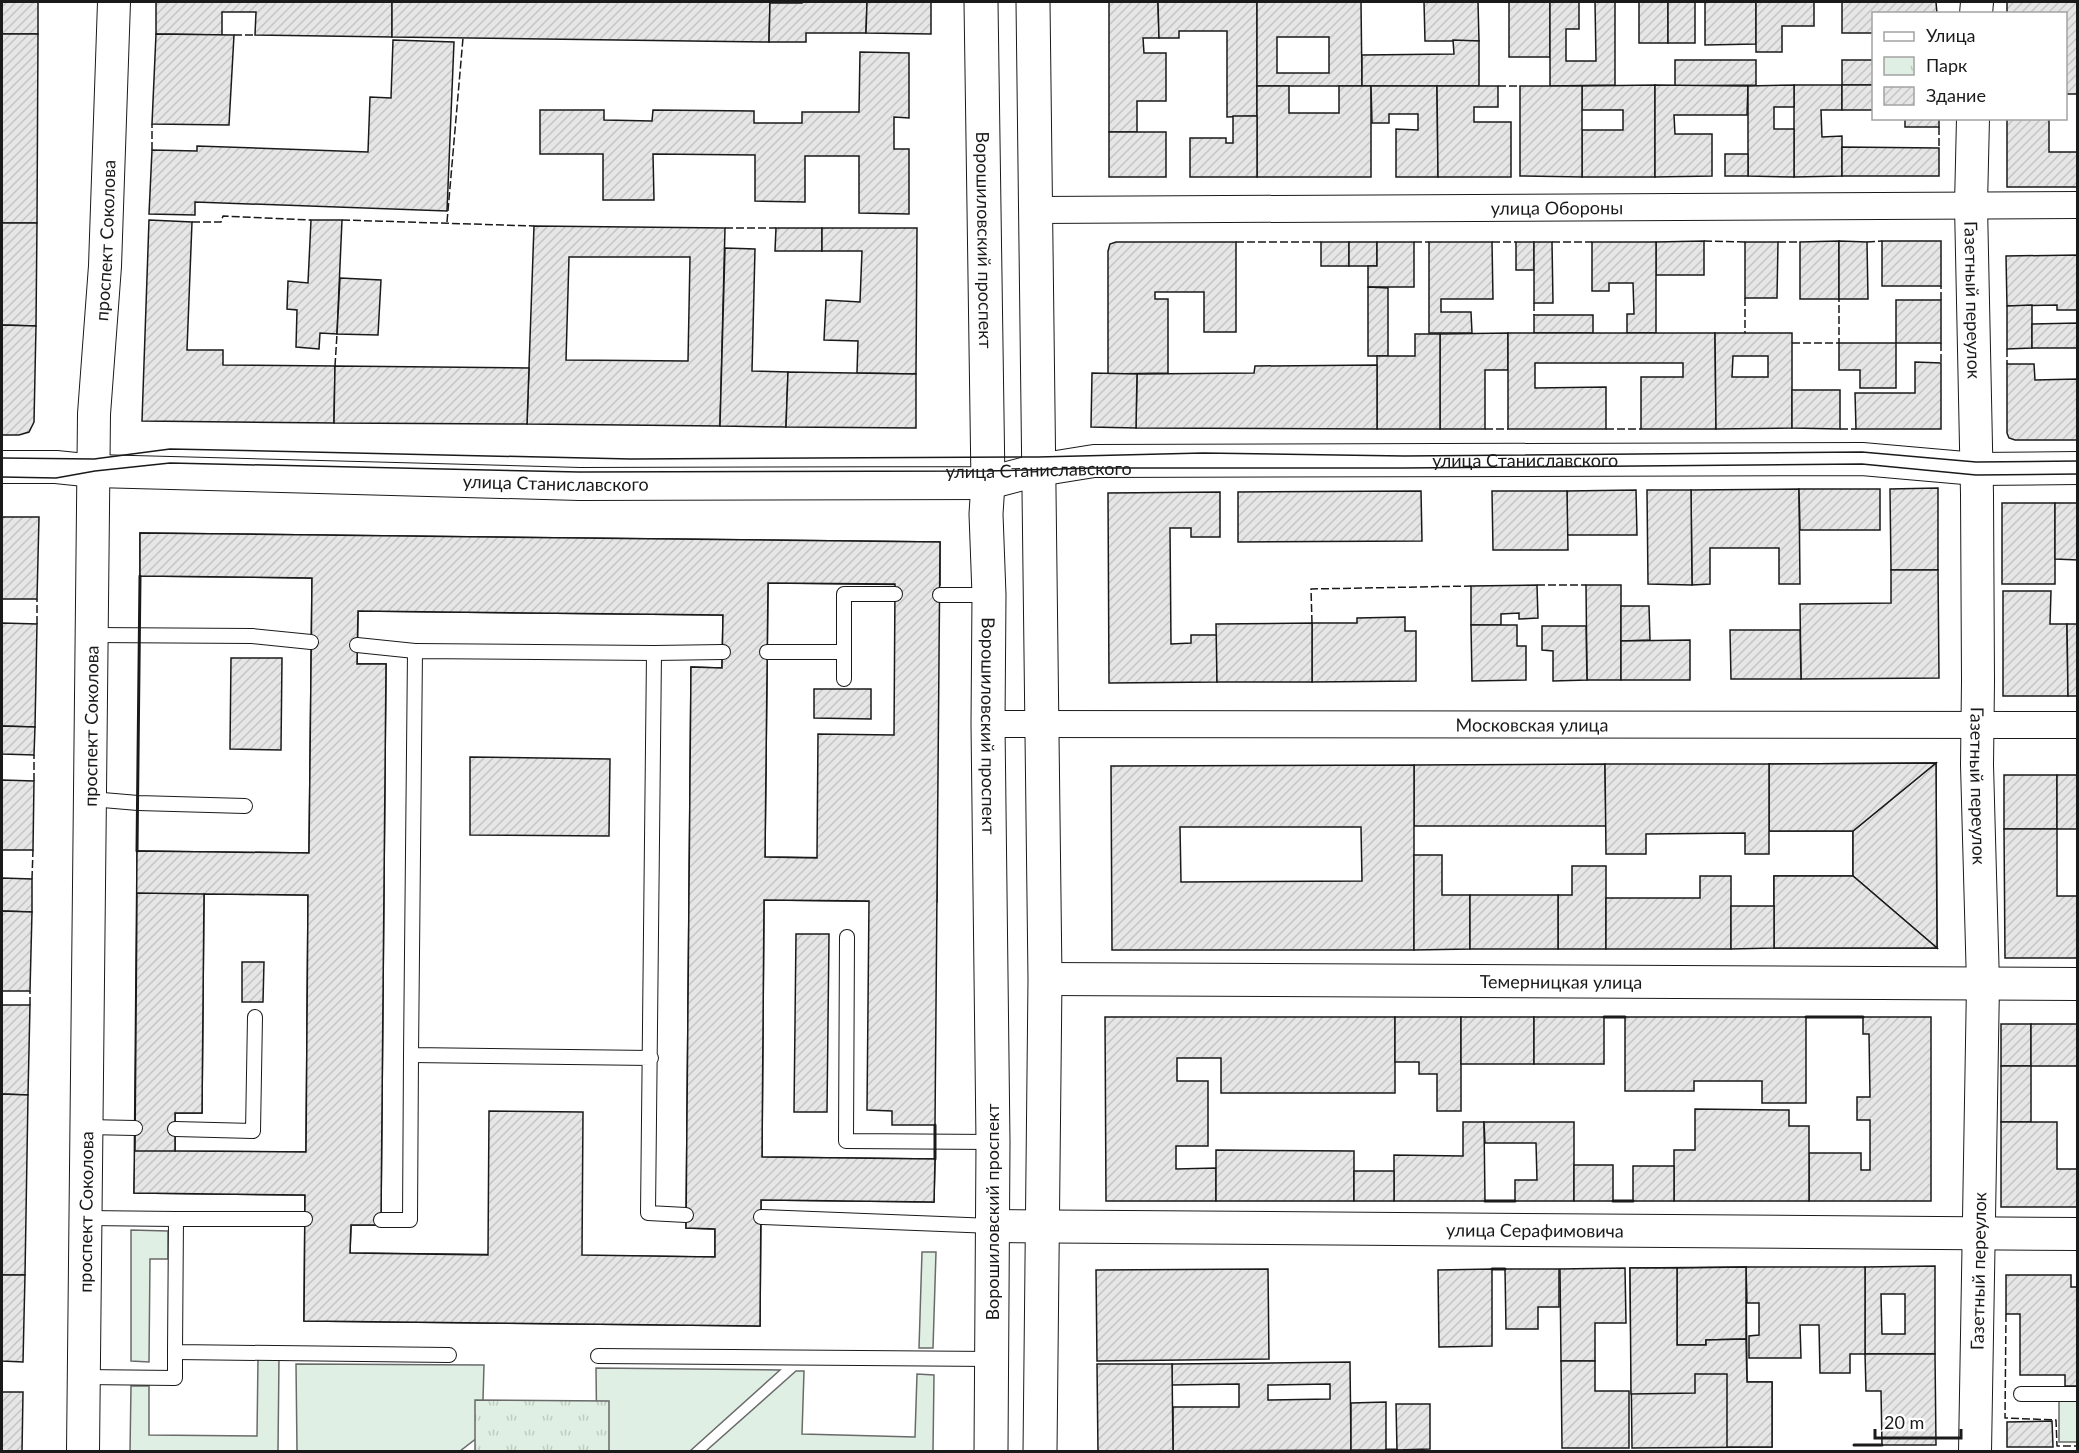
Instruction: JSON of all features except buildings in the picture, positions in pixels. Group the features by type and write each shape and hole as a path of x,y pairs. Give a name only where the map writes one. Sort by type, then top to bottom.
{"main road":[{"name":"Ворошиловский проспект","path":"981,2 988,483 986,514 989,595 988,724 993,1142 992,1452"},
{"path":"1033,2 1045,979 1040,1452"}],"street":[{"name":"проспект Соколова","path":"84,1452 94,414 105,266 114,2"},
{"name":"Газетный переулок","path":"1973,120 1971,205 1983,984 1975,1452"},
{"name":"улица Обороны","path":"1036,210 2078,206"},
{"name":"улица Станиславского","path":"2,467 579,484 988,483 1038,470 1094,461 1862,459 1976,469 2078,468"},
{"name":"Московская улица","path":"988,724 2078,725"},
{"name":"Темерницкая улица","path":"1045,979 2078,984"},
{"name":"улица Серафимовича","path":"993,1226 2078,1234"}],"lane":[{"path":"844,680 844,594 895,594"},
{"path":"940,595 989,595"},
{"path":"93,634 252,636 311,642"},
{"path":"357,645 415,651 723,652"},
{"path":"381,1220 410,1220 415,651"},
{"path":"767,652 844,652"},
{"path":"654,653 648,1213 686,1215"},
{"path":"91,799 138,803 245,806"},
{"path":"848,937 846,1140 993,1142"},
{"path":"175,1130 252,1131 255,1017"},
{"path":"411,1055 651,1058"},
{"path":"87,1127 135,1128"},
{"path":"761,1217 993,1226"},
{"path":"86,1218 305,1219"},
{"path":"84,1377 175,1378 176,1219"},
{"path":"175,1352 449,1355"},
{"path":"598,1356 992,1359"},
{"path":"2020,1394 2078,1394"}],"green space":[{"path":"131,1230 168,1231 168,1259 150,1259 149,1362 131,1361"},
{"path":"922,1252 936,1252 933,1348 919,1348"},
{"path":"258,1358 279,1358 278,1451 130,1452 131,1386 149,1386 149,1435 257,1436"},
{"path":"296,1364 484,1365 482,1434 460,1451 297,1451"},
{"path":"596,1368 780,1370 690,1451 597,1452"},
{"path":"796,1371 804,1371 802,1434 915,1437 917,1374 934,1375 933,1451 706,1451"},
{"path":"475,1400 609,1401 609,1451 475,1451"},
{"path":"2059,1401 2077,1401 2077,1442 2059,1442"}],"tram line":[{"path":"2,458 94,459 170,449 631,459 1038,457 1203,453 1404,456 1862,452 1976,462 2078,461"},
{"path":"2,477 56,478 95,471 170,463 579,472 1862,464 1976,475 2078,474"}],"fence":[{"path":"234,35 255,35"},
{"path":"447,222 463,38"},
{"path":"1498,86 1520,86"},
{"path":"152,124 152,150"},
{"path":"1939,127 1939,148"},
{"path":"192,222 221,222 223,216 311,220"},
{"path":"342,220 534,226"},
{"path":"725,228 776,228"},
{"path":"1704,241 1745,242"},
{"path":"1867,242 1882,241"},
{"path":"1236,242 1321,242"},
{"path":"1414,242 1429,242"},
{"path":"1492,242 1516,242"},
{"path":"1552,242 1592,242"},
{"path":"1778,242 1800,242"},
{"path":"1941,286 1941,300"},
{"path":"1745,298 1745,333"},
{"path":"1792,343 1839,343 1839,299"},
{"path":"1534,303 1534,315"},
{"path":"335,366 337,334"},
{"path":"1941,343 1941,363"},
{"path":"2007,349 2007,364"},
{"path":"1485,429 1508,429"},
{"path":"1606,429 1641,429"},
{"path":"1840,429 1856,429"},
{"path":"1537,585 1586,585"},
{"path":"1312,623 1311,589 1471,586"},
{"path":"37,599 37,624"},
{"path":"34,755 34,781"},
{"path":"32,879 33,850"},
{"path":"30,991 30,1005"},
{"path":"2006,1314 2005,1418 2056,1420 2057,1446 2078,1446"}],"wall":[{"path":"137,851 140,576"},
{"path":"1604,1017 1625,1017"},
{"path":"1806,1017 1863,1017"},
{"path":"935,1125 935,1159"},
{"path":"1485,1201 1515,1201"},
{"path":"1613,1201 1633,1201"},
{"path":"1492,1269 1505,1269"},
{"path":"1854,1445 1882,1445"},
{"path":"1386,1450 1397,1450"}]}
